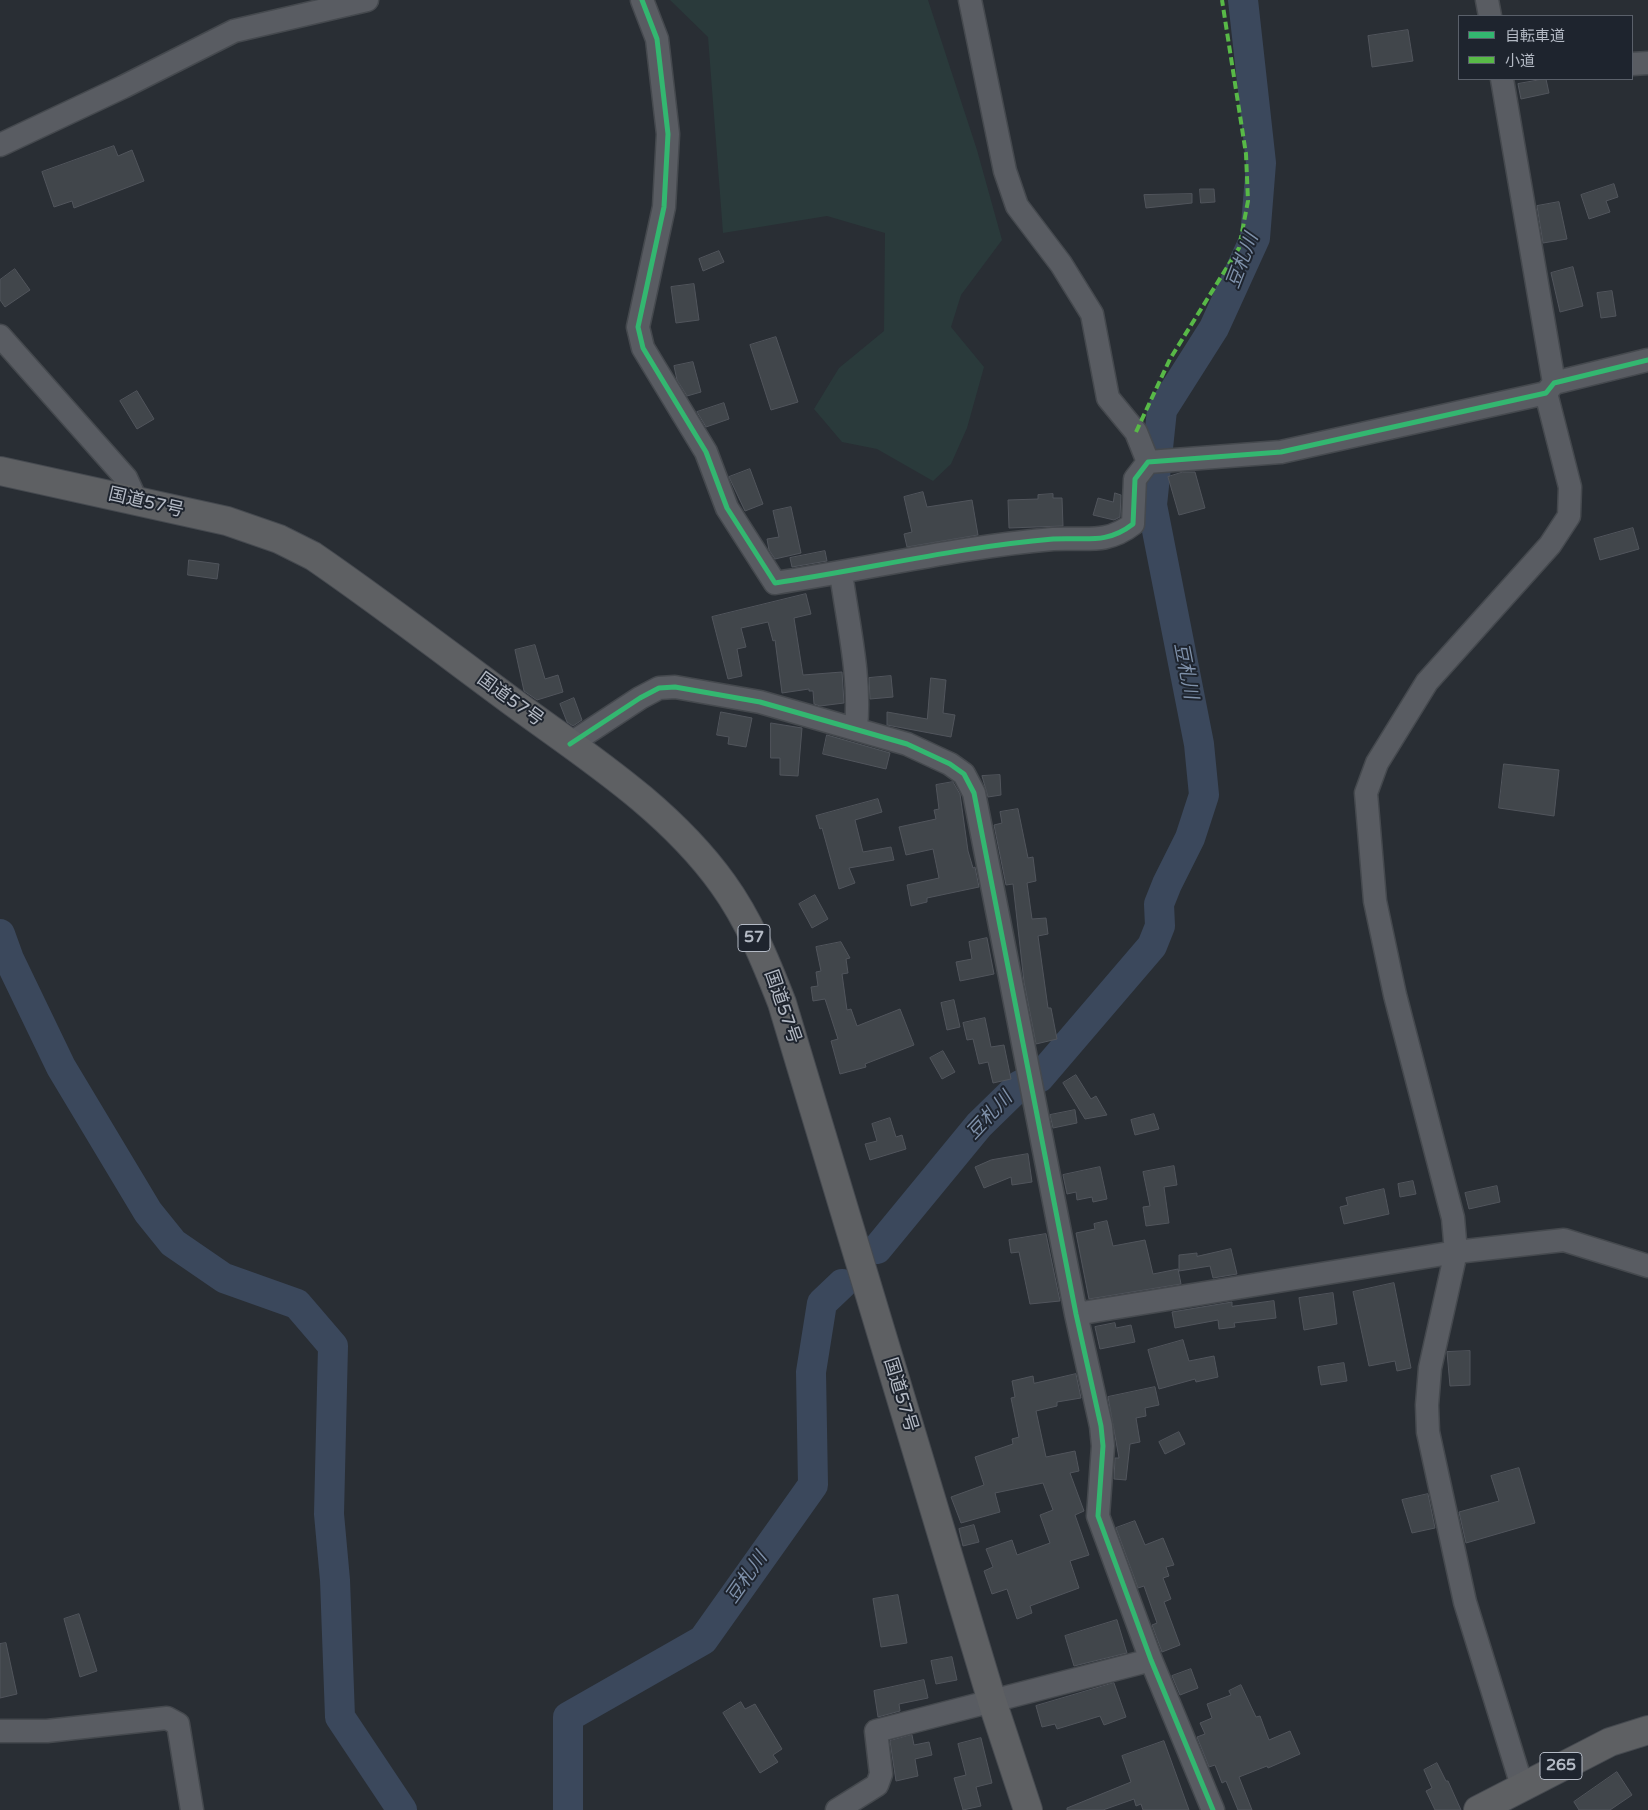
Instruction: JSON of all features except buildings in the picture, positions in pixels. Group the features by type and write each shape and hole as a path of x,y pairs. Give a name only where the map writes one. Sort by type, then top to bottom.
{"highway":[{"name":"国道57号","path":"0,471 136,500 253,528 313,556 570,744 654,809 704,859 741,913 768,967 782,1002 992,1701 1028,1810"},
{"name":"265","path":"1478,1810 1610,1742 1648,1730"}],"street":[{"path":"0,145 123,87 234,31 367,0"},
{"path":"642,0 657,39 668,134 664,207 638,327 643,348 706,452 726,508 775,583 841,573 918,557 1049,540 1080,537 1101,539 1119,535 1133,524 1135,479 1148,462 1281,452 1550,388 1648,360"},
{"path":"970,0 1005,171 1017,206 1060,264 1092,314 1108,398 1136,432 1148,462"},
{"path":"1487,0 1490,15"},
{"path":"1633,64 1648,63"},
{"path":"1502,80 1550,388 1570,487 1569,516 1550,545 1427,682 1377,763 1366,793 1375,901 1395,995 1453,1218 1456,1252 1430,1368 1427,1405 1428,1432 1465,1602 1522,1786"},
{"path":"0,336 126,478 136,500"},
{"path":"841,573 855,668 858,708 856,728"},
{"path":"570,744 659,688 675,687 760,702 856,728 907,744 950,764 964,774 974,793 1076,1314 1101,1426 1103,1446 1098,1516 1151,1660 1213,1810"},
{"path":"1076,1314 1456,1252 1564,1240 1648,1266"},
{"path":"838,1810 877,1785 881,1774 876,1731 1151,1660"},
{"path":"0,1731 47,1731 167,1718 178,1724 192,1810"}],"shaded area":[{"path":"670,0 928,0 977,150 1002,240 961,295 951,327 984,367 967,428 951,464 933,481 877,449 842,442 814,409 839,368 884,331 885,233 827,216 723,233 708,37"}],"waterway":[{"name":"豆札川","path":"877,1249 979,1125 1020,1085 1039,1078 1152,946 1160,926 1159,904 1190,838 1204,795 1199,744 1152,505 1162,410 1214,328 1255,238 1261,163 1243,0"},
{"path":"0,934 9,959 61,1067 148,1212 173,1243 224,1278 297,1304 333,1346 329,1514 335,1580 340,1717 402,1810"},
{"name":"豆札川","path":"568,1810 568,1717 703,1640 813,1485 811,1372 822,1303 842,1284"}],"marked path":[{"path":"1136,432 1170,359 1239,248 1248,201 1246,154 1222,0"}],"cycle path":[{"path":"642,0 657,39 668,134 664,207 638,327 643,348 706,452 727,508 775,583 983,547 1053,539 1095,539 1114,535 1133,524 1135,479 1148,462 1281,452 1546,393 1554,383 1648,360"},
{"path":"570,744 640,698 659,688 675,687 760,702 907,744 950,764 964,774 974,793 1076,1314 1101,1426 1103,1446 1098,1516 1151,1660 1213,1810"}]}
